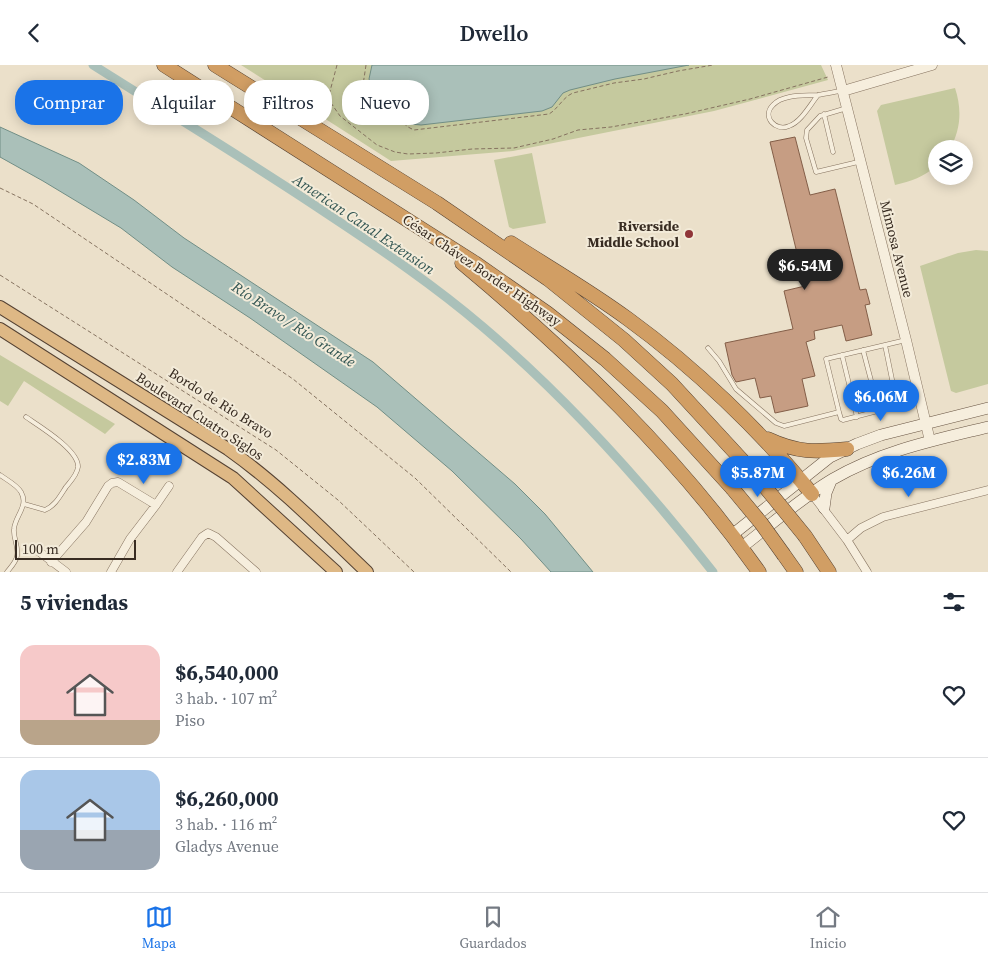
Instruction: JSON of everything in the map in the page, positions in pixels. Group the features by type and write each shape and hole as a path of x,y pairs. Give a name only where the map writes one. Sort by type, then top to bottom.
{"highway":[{"name":"César Chávez Border Highway","path":"164,65 512,287 605,359 662,411 732,488 761,523 796,572"},
{"name":"César Chávez Border Highway","path":"215,65 438,203 548,279 624,340 672,385 753,472 804,536 829,572"},
{"path":"438,203 482,225 562,274 629,320 704,382 762,437 812,494"},
{"path":"409,220 521,313 564,353 665,454 742,547 759,572"},
{"name":"Boulevard Cuatro Siglos","path":"0,307 228,449 252,466 278,487 367,572"},
{"path":"0,329 233,477 336,572"},
{"path":"762,437 785,447 804,451 816,452 847,449"}],"main road":[{"path":"732,535 830,457 880,435 988,408"},
{"path":"742,547 832,479 857,466 893,452 988,427"},
{"path":"824,508 826,493 832,479"}],"street":[{"name":"Mimosa Avenue","path":"836,65 930,441"},
{"path":"843,91 932,65"},
{"path":"52,562 86,522 108,486 112,483 121,483 156,505"},
{"path":"111,572 130,539 169,486"},
{"path":"847,540 861,528 883,517 988,490"},
{"path":"812,494 847,540 867,572"},
{"path":"181,570 202,537 208,533 216,537 256,572"},
{"path":"37,550 66,572"}],"lane":[{"path":"818,95 796,122 790,126 778,127 772,124 769,118 769,111 773,105 782,99 843,91"},
{"path":"847,108 824,114 807,130 806,134 816,172 861,161"},
{"path":"824,114 833,152"},
{"path":"884,345 898,401 893,407 857,417 841,419 825,361 842,355 884,345 906,340"},
{"path":"708,348 719,361 736,389 780,425 792,425 839,413"},
{"path":"863,350 879,411"},
{"path":"842,355 857,417"},
{"path":"24,504 45,510 51,507 74,476 78,467 75,456 56,438 26,417"},
{"path":"0,475 16,486 22,493 24,504 14,527 14,537 18,553 16,560 7,572"}],"path":[{"path":"337,65 329,95 340,116 377,145 395,152 408,154 514,148 553,139 578,129 611,127 685,114 750,99 828,77"},
{"path":"366,65 362,85 365,94 376,99 414,130 549,114 555,111 568,95 572,93 614,83 714,65"},
{"path":"0,188 33,204 293,379 415,477 511,572"},
{"name":"Bordo de Rio Bravo","path":"0,275 276,450 338,500 414,572"}],"green space":[{"path":"241,65 821,65 828,80 714,111 513,151 391,161 332,123 332,80 264,80"},
{"path":"955,88 959,104 959,119 954,140 928,140 927,173 895,185 877,111 881,105"},
{"path":"532,153 546,223 513,229 509,227 494,160"},
{"path":"976,250 988,251 988,384 956,393 951,391 920,266 958,253"},
{"path":"0,355 115,424 105,434 24,381 8,406 0,401"}],"water":[{"path":"372,65 689,65 615,79 570,90 563,93 552,107 542,111 429,124 429,80 369,79"},
{"name":"Río Bravo / Rio Grande","path":"0,127 79,163 134,200 184,238 373,362 515,484 545,514 593,572 551,572 521,539 452,471 377,407 250,318 172,267 121,228 0,157"}],"building":[{"path":"795,137 810,195 835,189 860,290 866,289 870,304 865,305 872,335 846,341 842,325 814,331 815,339 806,342 815,376 802,379 808,406 775,413 771,396 760,398 755,378 736,382 732,375 725,343 793,329 784,291 805,286 770,142"}],"waterway":[{"name":"American Canal Extension","path":"93,65 300,196 408,269 465,312 515,355 575,413 633,475 713,572"}],"place":[{"name":"Riverside Middle School","path":"689,234"}]}
